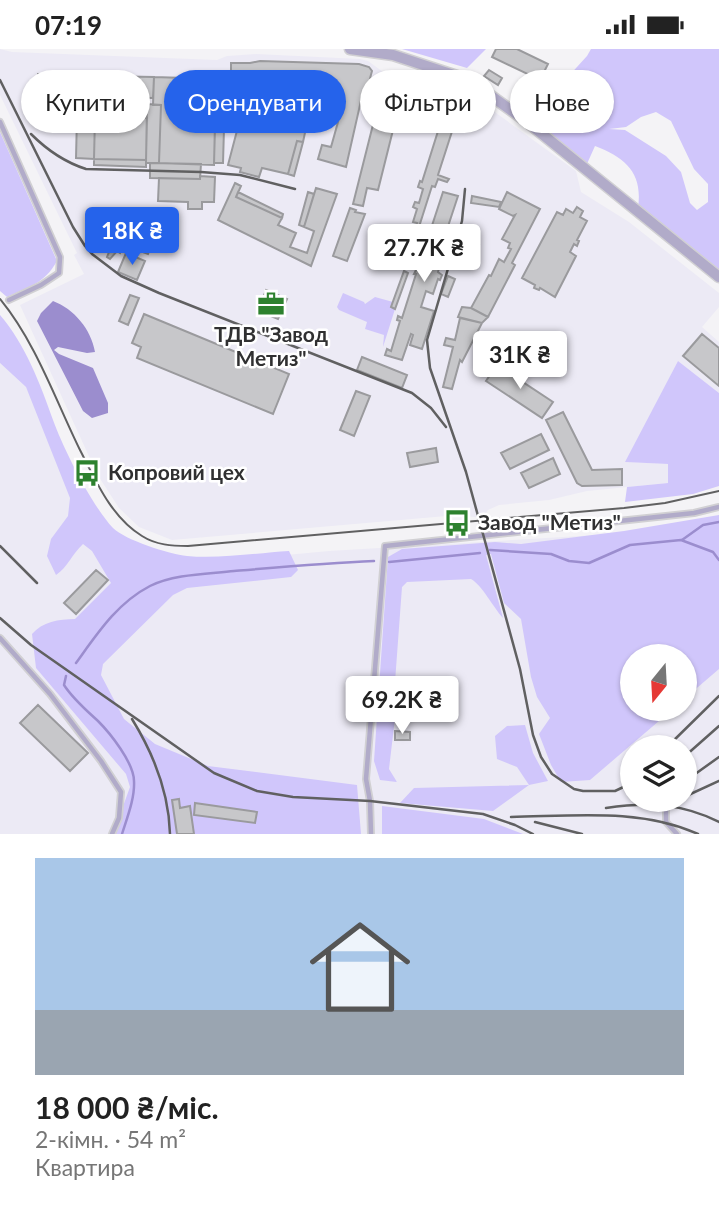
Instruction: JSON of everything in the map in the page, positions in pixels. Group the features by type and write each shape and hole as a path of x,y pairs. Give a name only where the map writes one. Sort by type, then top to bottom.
{"street":[{"path":"350,49 393,52 469,80 526,121 719,277"}],"lane":[{"path":"0,123 60,257 59,273 9,300"},
{"path":"371,834 366,779 385,546 694,513 719,507"},
{"path":"0,638 50,694 121,792 119,818 111,834"},
{"path":"666,812 668,827 677,834"}],"shaded area":[{"path":"0,49 12,52 217,60 227,56 256,54 360,59 380,70 360,70 360,133 496,133 496,113 510,123 510,133 524,133 576,171 581,192 629,222 719,293 719,307 702,327 719,342 719,393 678,361 626,462 668,464 668,483 587,491 549,500 499,505 488,510 482,518 458,515 172,540 139,527 119,508 97,474 20,305 84,274 74,255 77,253 0,95"},
{"path":"402,49 486,49 467,68"},
{"path":"591,49 719,49 719,273 638,208 638,185 635,176 624,162 595,146 586,166 548,133 614,133 614,129 625,130 666,156 681,172 690,203 697,210 708,202 708,184 694,169 671,121 656,112 641,117 626,127 614,128 614,70 574,70"},
{"path":"0,132 57,261 42,280 7,297 0,291"},
{"path":"343,293 365,304 375,297 393,302 391,307 395,309 383,347 384,335 365,329 367,322 339,310 337,307"},
{"path":"53,301 68,309 80,321 90,335 95,352 58,347 54,350 93,368 108,403 108,413 92,418 83,411 37,321"},
{"path":"0,315 17,338 31,365 79,476 96,506 113,528 148,546 187,556 289,551 298,570 291,577 187,588 173,595 103,664 101,675 124,719 155,744 208,766 357,785 361,834 113,834 130,787 126,774 36,668 32,634 51,622 75,619 111,583 92,551 83,544 56,575 47,556 51,539 68,516 70,498 26,387 0,363"},
{"path":"678,361 719,393 719,486 693,494 625,502 627,487 668,483 668,464 625,462"},
{"path":"0,363 26,387 104,545 147,568 329,551 699,529 719,572 719,834 0,834"},
{"path":"719,515 719,669 697,688 697,644 620,644 620,721 659,721 643,735 620,735 620,754 590,780 561,782 539,734 550,718 537,697 531,677 521,619 504,603 491,554 486,555 503,618 471,579 407,582 402,587 395,718 389,769 397,782 380,780 374,761 388,557 402,549 495,542 521,544"},
{"path":"525,725 533,753 548,781 529,785 517,767 497,759 495,736 507,726"},
{"path":"529,785 493,811 400,803 414,788"},
{"path":"382,806 484,819 523,834 382,834"}],"building":[{"path":"496,49 517,49 548,64 545,70 519,70 492,57"},
{"path":"231,63 359,64 369,67 371,70 360,70 360,105 346,167 318,159 322,145 331,147 335,133 346,133 346,70 231,70"},
{"path":"496,74 502,78 498,85 496,84"},
{"path":"150,77 154,77 153,98 150,98"},
{"path":"154,77 164,77 164,133 215,133 214,165 159,163 161,105 153,105"},
{"path":"150,104 161,105 159,163 146,163"},
{"path":"77,133 95,133 94,159 76,158"},
{"path":"95,133 147,133 146,160 94,159"},
{"path":"215,133 224,133 223,163 214,163"},
{"path":"236,133 305,133 303,142 297,141 288,174 262,168 259,177 240,172 241,168 228,165"},
{"path":"371,133 392,133 378,190 367,188 363,206 353,204"},
{"path":"437,133 452,133 438,175 449,179 447,182 438,179 435,187 432,186 418,230 415,229 417,223 413,222 417,209 413,207 415,202 419,203 423,189 418,187 420,181 422,182"},
{"path":"297,141 303,142 294,176 288,174"},
{"path":"94,159 146,160 146,167 94,165"},
{"path":"150,163 201,164 200,179 150,178"},
{"path":"200,176 215,177 214,202 202,202 202,209 188,209 188,202 158,201 159,178 200,179"},
{"path":"235,183 241,186 236,197 282,218 278,225 296,233 290,247 307,253 314,231 304,227 316,188 337,194 311,266 218,220"},
{"path":"238,192 283,214 282,218 236,197"},
{"path":"308,192 314,194 304,227 299,225"},
{"path":"443,192 458,196 435,266 442,275 433,294 426,291 421,307 434,311 422,349 410,345 411,334 402,360 385,355 387,349 391,351 400,321 397,320 398,316 402,318 419,264 417,263 420,255 422,256"},
{"path":"507,192 540,209 488,317 471,308 499,259 504,262 511,249 508,248 510,243 502,239 515,215 499,209"},
{"path":"472,196 501,202 499,207 471,203"},
{"path":"577,207 583,211 580,217 587,221 577,240 577,246 574,244 570,252 576,256 555,297 540,288 534,288 535,285 522,278 557,212 563,215 566,209 573,213"},
{"path":"350,208 365,214 347,261 333,256"},
{"path":"142,211 163,218 157,234 137,226"},
{"path":"120,225 129,230 120,253 117,251 110,259 107,257"},
{"path":"135,231 154,238 148,254 129,247"},
{"path":"470,233 478,237 475,243 479,245 467,266 458,262"},
{"path":"126,253 145,261 137,280 118,272"},
{"path":"404,271 408,273 395,309 391,307"},
{"path":"448,276 455,279 448,297 441,294"},
{"path":"266,290 287,299 278,319 258,311"},
{"path":"130,295 139,298 128,325 119,321"},
{"path":"462,307 471,308 488,317 482,323 458,317"},
{"path":"144,314 289,374 273,414 137,358 141,347 132,343"},
{"path":"460,318 482,323 462,362 460,360 452,389 443,387 453,347 444,345 446,338 455,340"},
{"path":"702,334 719,348 719,386 683,356"},
{"path":"362,357 407,375 402,388 357,370"},
{"path":"497,365 553,402 542,418 486,381"},
{"path":"356,391 370,396 354,436 340,430"},
{"path":"563,412 592,470 622,469 622,485 582,486 577,483 546,420"},
{"path":"541,434 549,450 510,469 501,453"},
{"path":"436,448 438,462 410,467 407,453"},
{"path":"553,458 560,474 529,488 521,473"},
{"path":"96,570 108,580 76,614 64,603"},
{"path":"38,705 88,753 70,771 20,723"},
{"path":"395,731 410,732 410,740 395,740"},
{"path":"179,799 180,808 190,806 194,834 177,834 172,800"},
{"path":"195,803 257,812 255,823 194,815"}],"waterway":[{"path":"682,540 703,525 719,522"},
{"path":"490,550 551,554 569,561 589,563 630,545 681,540 713,552 719,560"},
{"path":"389,562 480,553"},
{"path":"76,663 100,630 127,601 159,582 202,574 374,561"},
{"path":"66,676 64,685 115,741 133,774 133,794 122,834"}],"tram line":[{"path":"0,299 35,353 105,497 131,528 158,543 188,546 624,508 665,503 719,491"}],"railway":[{"path":"0,80 73,227 92,254 121,276 159,293 412,393 431,408 446,427"},
{"path":"31,134 56,155 86,169 240,175 295,189"},
{"path":"465,189 462,221 427,340 430,368 466,472 520,669 533,735 541,757 552,774 574,789 615,791 620,789"},
{"path":"0,546 37,583"},
{"path":"0,618 31,645 214,773 257,791 293,797 370,801 483,814 533,834"},
{"path":"679,735 719,696"},
{"path":"132,719 147,746 163,789 170,834"},
{"path":"697,745 719,726"},
{"path":"697,773 719,757"},
{"path":"697,791 719,781"},
{"path":"606,808 664,806 691,811 719,822"},
{"path":"511,817 630,817 653,820 698,834"},
{"path":"535,822 582,834"}],"place":[{"name":"ТДВ \"Завод Метиз\"","path":"271,304"},
{"name":"Копровий цех","path":"87,473"},
{"name":"Завод \"Метиз\"","path":"457,523"}]}
